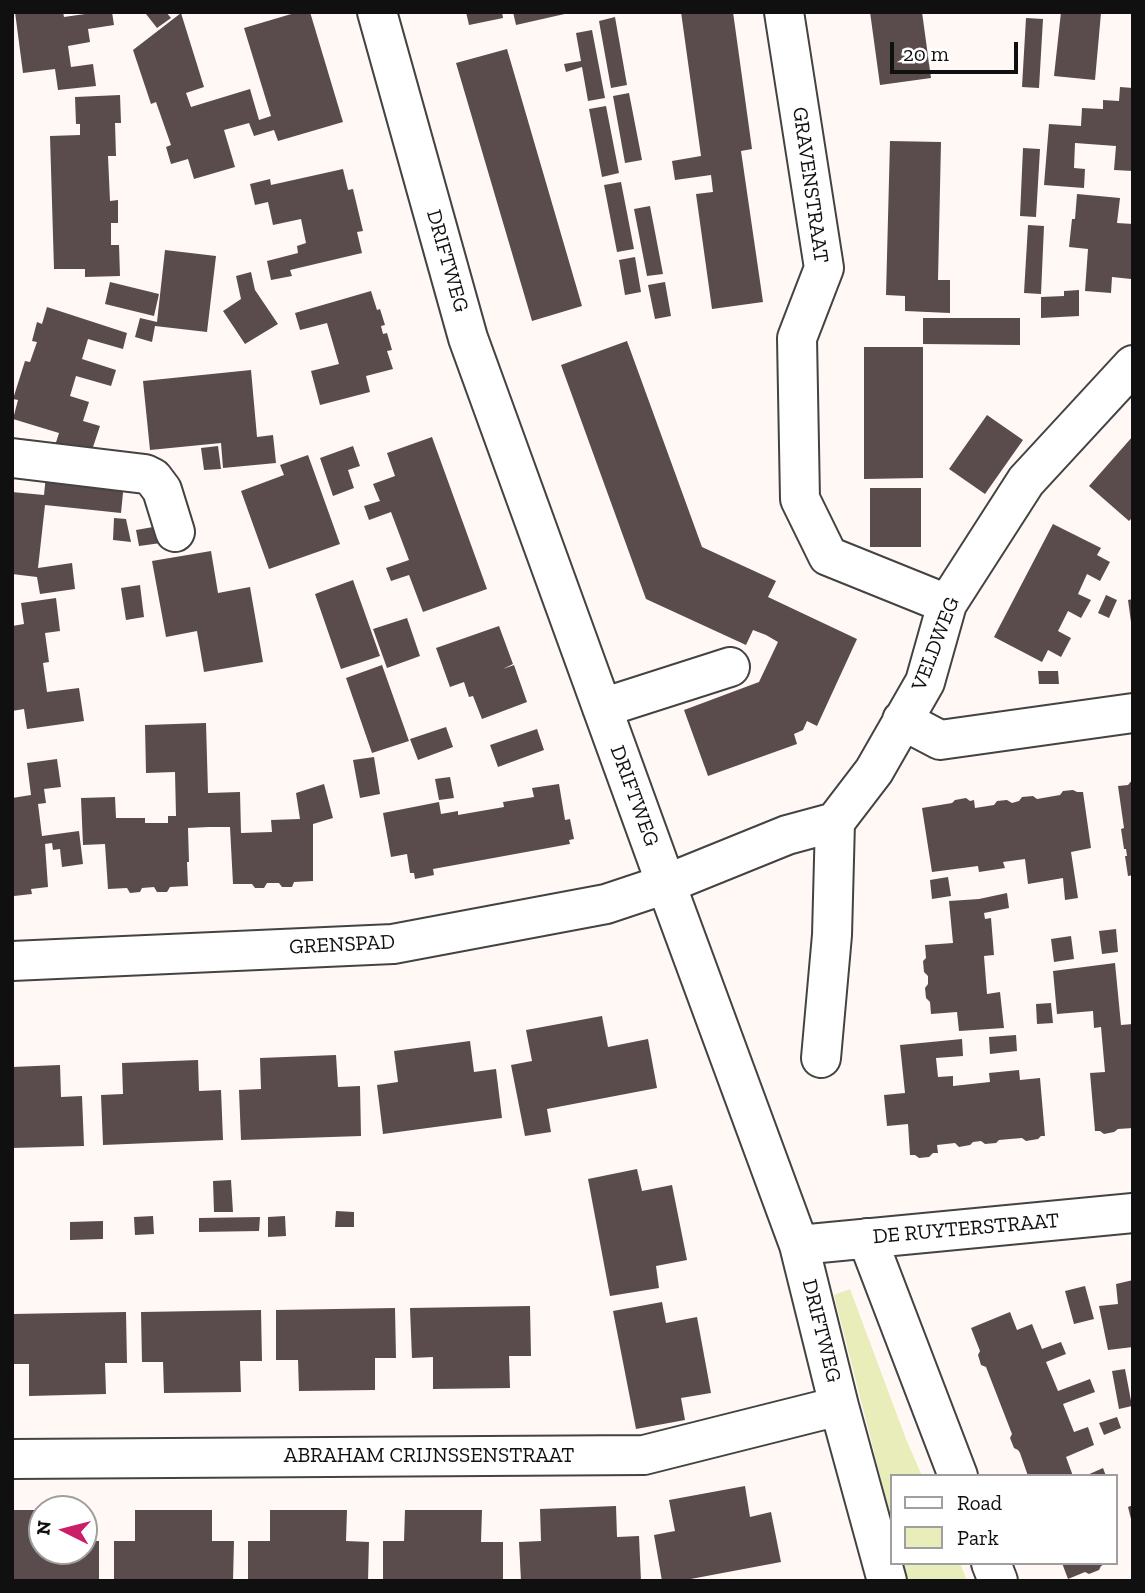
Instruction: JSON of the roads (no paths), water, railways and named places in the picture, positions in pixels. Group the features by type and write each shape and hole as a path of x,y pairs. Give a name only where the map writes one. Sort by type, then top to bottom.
{"street":[{"name":"DRIFTWEG","path":"377,12 468,338 799,1245 887,1581"},
{"name":"GRAVENSTRAAT","path":"785,12 824,268 797,338 800,499 828,556 947,604"},
{"name":"VELDWEG","path":"835,821 874,771 925,682 947,604 1026,481 1133,365"},
{"path":"12,458 145,474 153,478 162,490 174,533"},
{"path":"602,708 730,667"},
{"path":"902,720 940,740 1133,713"},
{"path":"666,884 787,835 835,821 832,935 821,1058"},
{"name":"GRENSPAD","path":"12,961 393,944 606,904 666,884"},
{"name":"DE RUYTERSTRAAT","path":"799,1245 1133,1213"},
{"path":"867,1238 957,1474"},
{"name":"ABRAHAM CRIJNSSENSTRAAT","path":"12,1459 644,1455 839,1406"}]}
